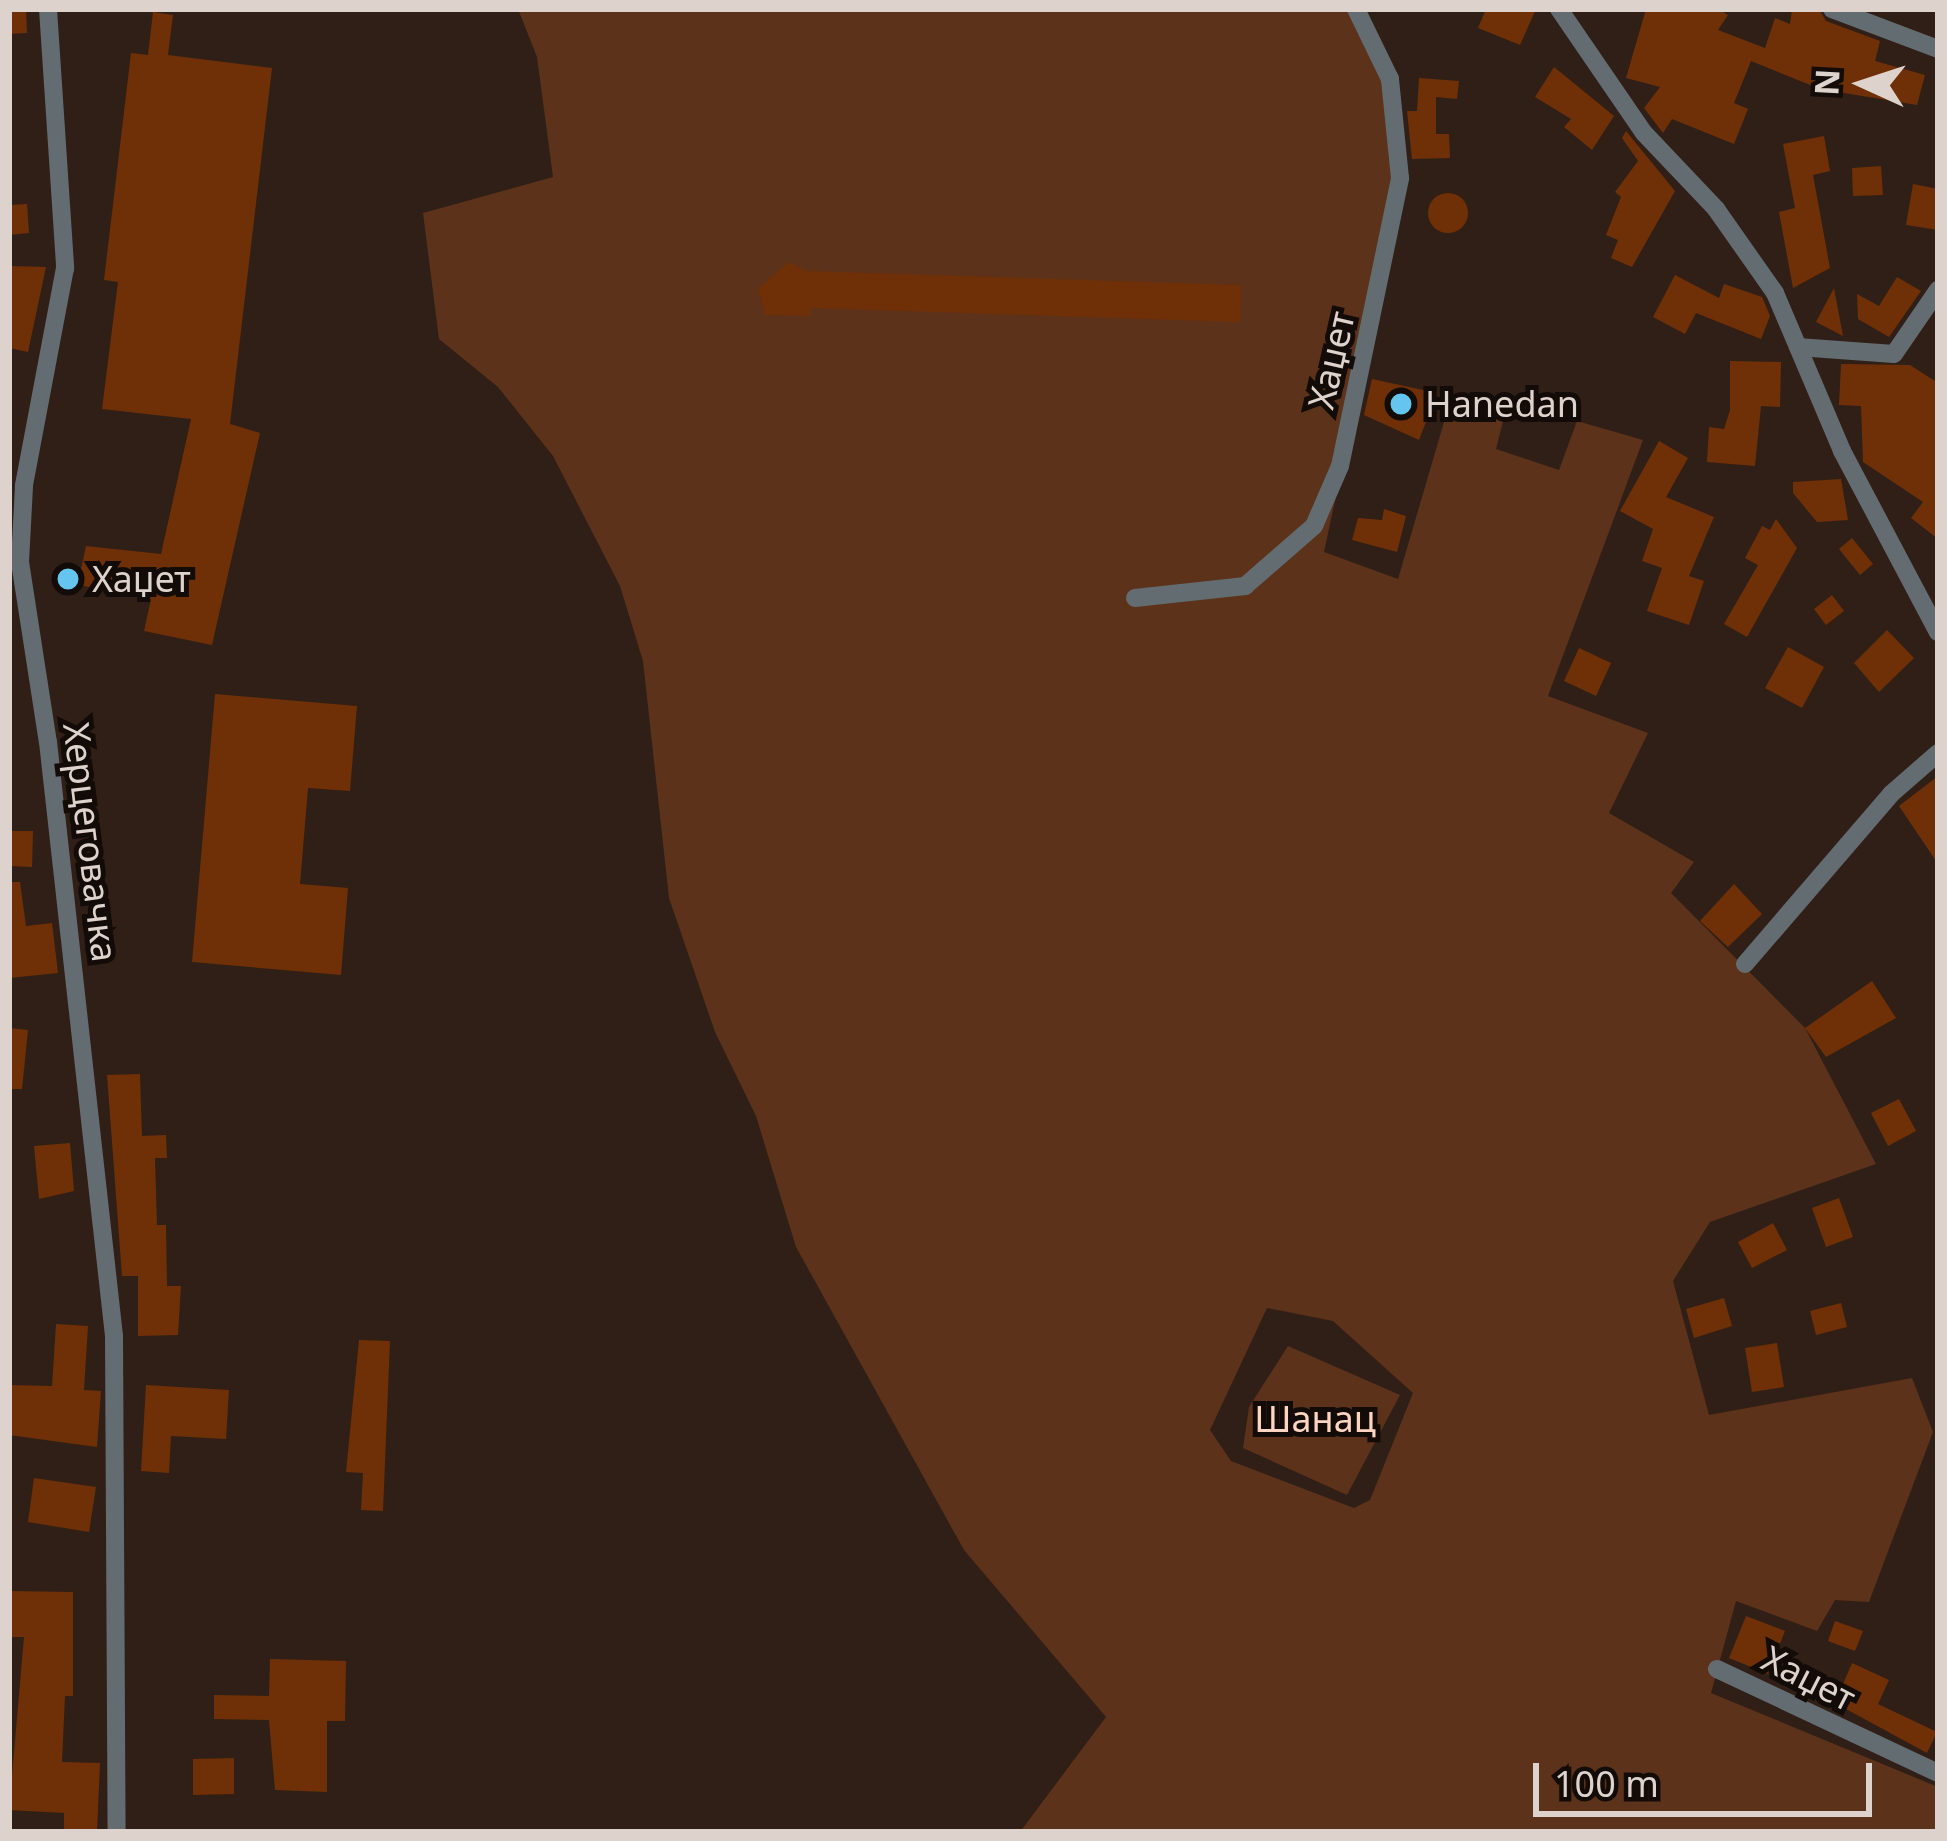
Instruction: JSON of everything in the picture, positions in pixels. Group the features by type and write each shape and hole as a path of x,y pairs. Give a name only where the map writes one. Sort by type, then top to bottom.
{"street":[{"name":"Херцеговачка","path":"48,9 64,268 24,486 20,562 48,742 115,1336 117,1832"},
{"name":"Хаџет","path":"1135,598 1219,593 1262,575 1314,526 1340,466 1400,178 1390,79 1356,9"},
{"path":"1559,9 1644,133 1728,225 1775,292 1842,451 1938,632"},
{"path":"1832,9 1938,49"},
{"path":"1798,347 1894,354 1938,290"},
{"path":"1745,964 1891,794 1938,753"},
{"name":"Хаџет","path":"1717,1670 1938,1773"}],"green space":[{"path":"518,9 1355,9 1399,129 1386,264 1324,552 1398,579 1449,405 1504,417 1496,449 1559,470 1577,421 1643,440 1548,696 1648,733 1609,813 1694,862 1671,893 1805,1028 1876,1164 1710,1222 1673,1281 1709,1415 1912,1378 1933,1432 1869,1602 1835,1600 1817,1631 1736,1601 1711,1693 1938,1787 1938,1832 1020,1832 1106,1717 964,1550 796,1247 756,1116 715,1032 669,898 643,661 620,586 553,456 498,387 439,339 423,213 553,177 537,57","holes":["1267,1308 1333,1321 1413,1393 1370,1500 1354,1508 1231,1461 1210,1430"]},
{"name":"Шанац","path":"1288,1346 1400,1395 1347,1495 1243,1448 1249,1407"}],"building":[{"path":"9,9 26,9 27,33 9,34"},
{"path":"1486,9 1536,9 1520,45 1478,28"},
{"path":"1646,9 1718,9 1728,15 1718,30 1765,48 1775,18 1790,24 1792,9 1819,9 1826,21 1880,41 1875,61 1925,75 1917,105 1820,89 1751,61 1734,103 1748,109 1734,144 1672,119 1663,133 1644,108 1660,87 1626,78"},
{"path":"153,12 173,15 168,55 272,68 230,424 260,433 212,645 144,631 151,599 84,586 81,569 86,546 161,554 191,419 102,409 118,282 104,280 131,53 148,55"},
{"path":"1554,67 1614,116 1592,150 1564,127 1571,119 1535,97"},
{"path":"1419,78 1459,81 1457,99 1436,97 1436,134 1449,134 1450,158 1412,159 1407,111 1417,111"},
{"path":"1626,131 1675,191 1632,267 1611,258 1618,240 1606,235 1621,197 1615,192 1638,161 1622,138"},
{"path":"1824,136 1830,171 1813,175 1830,268 1793,288 1779,212 1795,208 1783,144"},
{"path":"1881,166 1883,195 1853,196 1852,168"},
{"path":"1913,184 1938,189 1938,230 1906,225"},
{"path":"1448,193 1462,199 1468,213 1462,227 1448,233 1434,227 1428,213 1434,199"},
{"path":"27,204 29,233 9,235 9,205"},
{"path":"789,262 807,271 1241,285 1240,322 811,308 810,316 765,315 758,289"},
{"path":"9,266 46,267 28,352 9,348"},
{"path":"1675,275 1719,298 1724,284 1762,297 1770,316 1761,339 1696,313 1685,334 1653,317"},
{"path":"1897,277 1921,291 1889,337 1858,319 1857,294 1879,306"},
{"path":"1834,288 1843,336 1816,322"},
{"path":"1730,361 1781,362 1780,407 1761,406 1755,466 1707,462 1709,427 1724,429 1730,410"},
{"path":"1841,364 1910,365 1938,383 1938,539 1911,518 1923,502 1863,462 1861,406 1839,405"},
{"name":"Hanedan","path":"1372,379 1437,393 1419,440 1364,415"},
{"path":"1659,441 1688,458 1666,497 1714,517 1689,576 1704,581 1689,625 1647,611 1662,568 1642,561 1653,529 1620,511"},
{"path":"1841,479 1848,520 1817,522 1793,493 1793,482"},
{"path":"1384,509 1406,516 1397,552 1352,540 1358,518 1382,520"},
{"path":"1776,519 1797,548 1747,637 1724,624 1758,565 1745,558 1762,526 1770,530"},
{"path":"1852,538 1873,564 1860,575 1839,549"},
{"path":"1832,595 1844,611 1826,625 1814,609"},
{"path":"1887,630 1914,658 1879,692 1854,663"},
{"path":"1788,647 1824,667 1802,708 1765,688"},
{"path":"1579,648 1611,663 1596,696 1564,681"},
{"path":"215,694 357,706 350,791 308,788 300,884 348,888 341,975 192,962"},
{"path":"1938,776 1938,864 1899,806"},
{"path":"9,831 33,831 32,867 9,866"},
{"path":"9,882 20,882 26,926 52,923 58,973 9,978"},
{"path":"1734,884 1762,914 1728,947 1700,921"},
{"path":"1872,981 1896,1018 1826,1057 1805,1028"},
{"path":"9,1028 28,1030 22,1089 9,1089"},
{"path":"140,1074 142,1136 166,1135 167,1158 155,1158 157,1225 166,1225 167,1286 181,1286 178,1335 138,1336 138,1276 122,1276 107,1075"},
{"path":"1899,1099 1916,1131 1888,1146 1871,1113"},
{"path":"70,1143 74,1191 39,1199 34,1146"},
{"path":"1839,1198 1853,1237 1826,1247 1812,1208"},
{"path":"1773,1223 1787,1250 1752,1268 1738,1242"},
{"path":"1724,1298 1732,1326 1694,1338 1686,1309"},
{"path":"1841,1303 1847,1327 1816,1335 1810,1311"},
{"path":"56,1324 88,1326 84,1390 101,1391 97,1447 9,1435 9,1385 52,1386"},
{"path":"359,1340 390,1341 383,1511 361,1510 363,1473 346,1472"},
{"path":"1777,1343 1784,1387 1752,1392 1745,1348"},
{"path":"146,1385 229,1390 226,1439 171,1436 169,1473 141,1471"},
{"path":"34,1478 96,1487 89,1532 28,1522"},
{"path":"9,1591 73,1592 73,1696 65,1696 62,1762 100,1763 97,1832 64,1832 64,1813 9,1810 24,1637 9,1637"},
{"path":"1746,1616 1785,1631 1768,1674 1729,1658"},
{"path":"1835,1621 1863,1631 1855,1651 1828,1641"},
{"path":"270,1659 346,1661 345,1721 327,1721 327,1792 275,1790 269,1720 214,1719 214,1695 269,1696"},
{"path":"1852,1663 1889,1680 1878,1704 1937,1732 1927,1753 1835,1703"},
{"path":"234,1758 234,1794 193,1795 193,1759"}],"place":[{"name":"Hanedan","path":"1401,404"},
{"name":"Хаџет","path":"68,579"}]}
